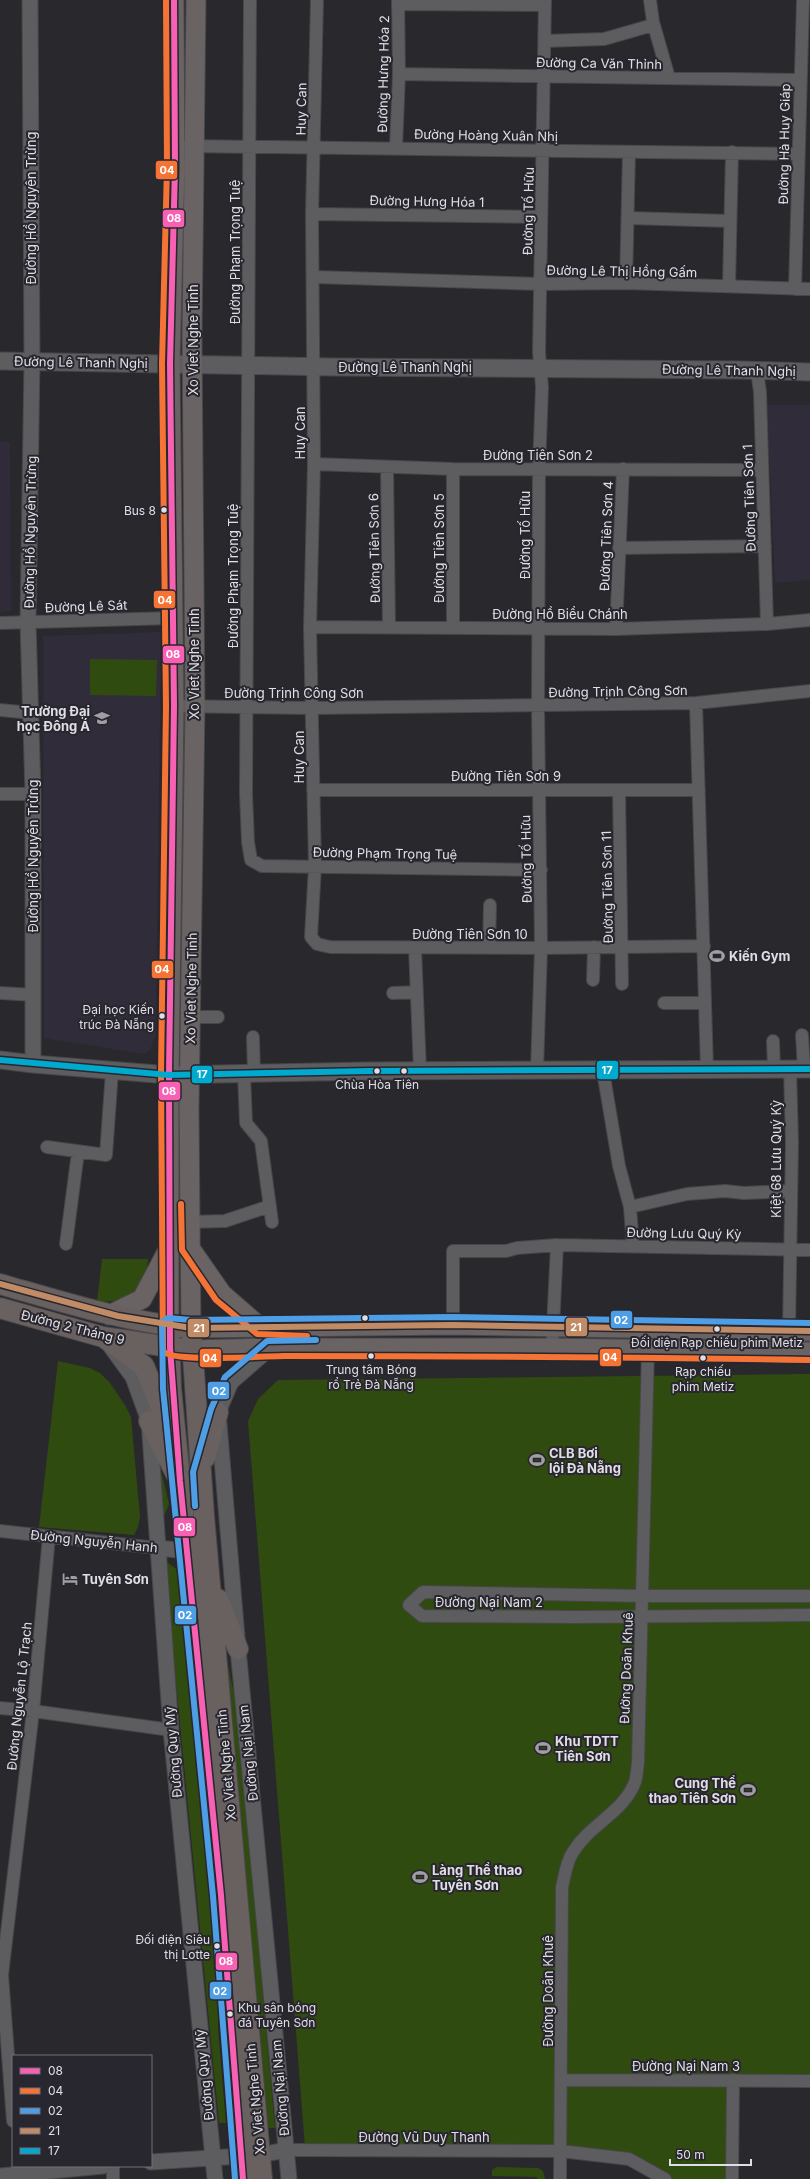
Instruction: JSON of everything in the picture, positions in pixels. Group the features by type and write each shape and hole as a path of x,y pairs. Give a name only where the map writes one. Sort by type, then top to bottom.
{"highway":[{"name":"Đường 2 Tháng 9","path":"0,1284 109,1315 169,1326 191,1328"},
{"name":"Đường 2 Tháng 9","path":"0,1308 103,1337 191,1350"},
{"name":"Xo Viet Nghe Tinh","path":"169,1326 180,1480 221,1895 243,2179"},
{"name":"Xo Viet Nghe Tinh","path":"191,1328 191,1350 201,1473 262,2179"},
{"path":"103,1337 144,1366 177,1446"},
{"path":"201,1473 218,1412"},
{"path":"149,1421 180,1480"},
{"path":"210,1578 238,1649"}],"main road":[{"name":"Xo Viet Nghe Tinh","path":"169,1326 169,1075 174,706 170,364 175,146 174,0"},
{"name":"Xo Viet Nghe Tinh","path":"191,1328 189,1222 190,1017 195,707 193,365 196,0"},
{"name":"Đường Lê Thanh Nghị","path":"0,361 193,365 540,367 810,372"},
{"path":"0,1060 169,1075 420,1071 795,1069"},
{"path":"190,1248 222,1294 260,1327"},
{"path":"109,1315 142,1299 168,1249"},
{"path":"191,1328 453,1325 810,1331"},
{"path":"191,1350 270,1348 552,1348 810,1352"}],"street":[{"name":"Đường Hồ Nguyên Trừng","path":"30,0 32,361 28,622 32,713 33,794 33,1064"},
{"name":"Đường Phạm Trọng Tuệ","path":"250,0 246,794 248,842 251,860 262,866 541,870"},
{"name":"Huy Can","path":"315,866 310,627 314,464 314,277 312,214 318,0"},
{"path":"650,0 653,25 669,78"},
{"name":"Đường Hà Huy Giáp","path":"795,289 799,80 803,0"},
{"path":"398,2 545,2"},
{"name":"Đường Hưng Hóa 2","path":"396,148 399,74 398,2"},
{"name":"Đường Tố Hữu","path":"537,1070 541,948 541,870 538,790 539,468 542,387 540,367 541,217 545,2"},
{"path":"544,41 604,39 653,25"},
{"name":"Đường Ca Văn Thỉnh","path":"399,74 799,80"},
{"name":"Đường Hoàng Xuân Nhị","path":"175,146 249,145 315,148 797,154"},
{"path":"626,283 629,218 629,152"},
{"path":"729,286 732,152"},
{"name":"Đường Hưng Hóa 1","path":"312,214 541,217"},
{"path":"629,218 730,221"},
{"name":"Đường Lê Thị Hồng Gấm","path":"314,277 541,284 626,283 810,289"},
{"name":"Đường Tiên Sơn 1","path":"757,371 760,392 767,624"},
{"name":"Đường Tiên Sơn 2","path":"314,464 387,468 453,469 539,468 762,470"},
{"name":"Đường Tiên Sơn 6","path":"387,468 389,627"},
{"name":"Đường Tiên Sơn 5","path":"453,469 453,627"},
{"name":"Đường Tiên Sơn 4","path":"616,629 622,469"},
{"path":"619,548 765,546"},
{"name":"Đường Lê Sát","path":"0,623 172,618"},
{"name":"Đường Hồ Biểu Chánh","path":"310,627 616,629 767,624 810,620"},
{"path":"696,703 810,691"},
{"name":"Đường Trịnh Công Sơn","path":"174,706 312,708 696,703 704,946 706,1069"},
{"path":"0,710 32,713"},
{"name":"Đường Tiên Sơn 9","path":"313,790 699,790"},
{"name":"Đường Tiên Sơn 11","path":"619,791 622,984"},
{"path":"0,794 33,794"},
{"name":"Đường Tiên Sơn 10","path":"315,866 311,937 317,944 330,947 541,948 704,946"},
{"path":"489,948 490,905"},
{"path":"593,980 594,947"},
{"path":"415,948 420,1071"},
{"path":"393,993 417,992"},
{"path":"0,993 34,994"},
{"path":"664,1003 704,1003"},
{"path":"190,1017 218,1017"},
{"path":"795,1069 802,1035"},
{"path":"253,1037 246,1123 261,1141 272,1222"},
{"path":"773,1041 795,1069"},
{"name":"Kiệt 68 Lưu Quý Kỳ","path":"789,1331 790,1191 795,1069"},
{"path":"603,1070 619,1166 630,1207 633,1246"},
{"path":"46,1147 106,1155 112,1071"},
{"path":"66,1244 78,1152"},
{"path":"630,1207 687,1194 725,1191 744,1193 790,1191"},
{"path":"189,1222 225,1221 270,1206"},
{"path":"552,1348 557,1245"},
{"name":"Đường Lưu Quý Kỳ","path":"453,1325 453,1251 506,1251 517,1248 557,1245 810,1250"},
{"name":"Đường Quy Mỹ","path":"103,1337 133,1377 149,1421 171,1730 215,2179"},
{"name":"Đường Nại Nam","path":"270,1348 231,1382 218,1412 238,1649 289,2179"},
{"name":"Đường Doãn Khuê","path":"560,2179 562,1887 572,1853 584,1838 615,1810 628,1794 635,1781 638,1764 637,1722 643,1596 648,1349"},
{"name":"Đường Nguyễn Hanh","path":"0,1531 188,1551"},
{"name":"Đường Nguyễn Lộ Trạch","path":"12,2115 4,2069 2,1975 33,1711 49,1536"},
{"name":"Đường Nại Nam 2","path":"810,1596 643,1596 423,1592 410,1605 422,1616 810,1615"},
{"path":"0,1708 33,1711 171,1730"},
{"name":"Đường Nại Nam 3","path":"561,2080 810,2081"},
{"path":"732,2179 733,2080"},
{"path":"260,2155 286,2150"},
{"name":"Đường Vũ Duy Thanh","path":"286,2150 561,2151 629,2159 665,2179"},
{"path":"152,2162 241,2156"},
{"path":"0,2176 18,2173 91,2167"},
{"path":"113,2167 113,2179"}],"shaded area":[{"path":"767,405 810,405 810,580 775,583"},
{"path":"0,442 10,442 11,611 0,612"},
{"name":"Trường Đại học Đông Á","path":"161,632 156,1035 150,1050 144,1054 44,1038 43,636"}],"green space":[{"path":"90,659 157,660 156,696 90,695"},
{"path":"102,1259 148,1259 144,1281 135,1294 120,1300 97,1302"},
{"path":"630,1338 810,1339 810,1342 630,1341"},
{"path":"58,1361 90,1368 100,1373 110,1383 125,1405 131,1417 140,1517 138,1527 134,1535 39,1527"},
{"name":"Khu TDTT Tiên Sơn","path":"810,1374 810,2076 730,2076 727,2179 672,2179 630,2154 305,2147 248,1421 258,1399 278,1380"},
{"path":"156,1449 169,1504 161,1524"},
{"path":"164,1560 178,1570 219,1977 218,2029 226,2123 219,2123"},
{"path":"222,1638 237,1707 275,2128 267,2128"},
{"path":"496,2167 538,2168 543,2171 545,2179 537,2179 537,2177 492,2176 492,2170"}],"transit line":[{"name":"04","path":"166,0 167,167 162,364 166,706 161,1075 163,1351 170,1355 200,1358 284,1356 416,1356 810,1360"},
{"name":"08","path":"174,0 175,167 170,364 174,706 169,1075 170,1348 180,1481 221,1895 243,2179"},
{"name":"17","path":"0,1060 169,1075 369,1071 810,1069"},
{"name":"04","path":"181,1204 182,1250 216,1300 257,1334 307,1336"},
{"name":"21","path":"0,1284 118,1316 191,1328 453,1325 810,1331"},
{"name":"02","path":"235,2179 213,1896 163,1389 162,1322 168,1318 191,1320 453,1317 810,1323"},
{"name":"02","path":"195,1506 193,1472 211,1409 225,1377 267,1341 316,1340"}],"place":[{"name":"Bus 8","path":"164,510"},
{"name":"Trường Đại học Đông Á","path":"102,718"},
{"name":"Kiến Gym","path":"717,956"},
{"name":"Đại học Kiến trúc Đà Nẵng","path":"162,1016"},
{"name":"Chùa Hòa Tiên","path":"377,1071"},
{"name":"Đối diện Rạp chiếu phim Metiz","path":"717,1329"},
{"name":"Trung tâm Bóng rổ Trẻ Đà Nẵng","path":"371,1356"},
{"name":"Rạp chiếu phim Metiz","path":"703,1358"},
{"name":"CLB Bơi lội Đà Nẵng","path":"537,1460"},
{"name":"Tuyên Sơn","path":"70,1579"},
{"name":"Khu TDTT Tiên Sơn","path":"543,1748"},
{"name":"Cung Thể thao Tiên Sơn","path":"748,1790"},
{"name":"Làng Thể thao Tuyên Sơn","path":"420,1877"},
{"name":"Đối diện Siêu thị Lotte","path":"217,1946"},
{"name":"Khu sân bóng đá Tuyên Sơn","path":"230,2014"}]}
